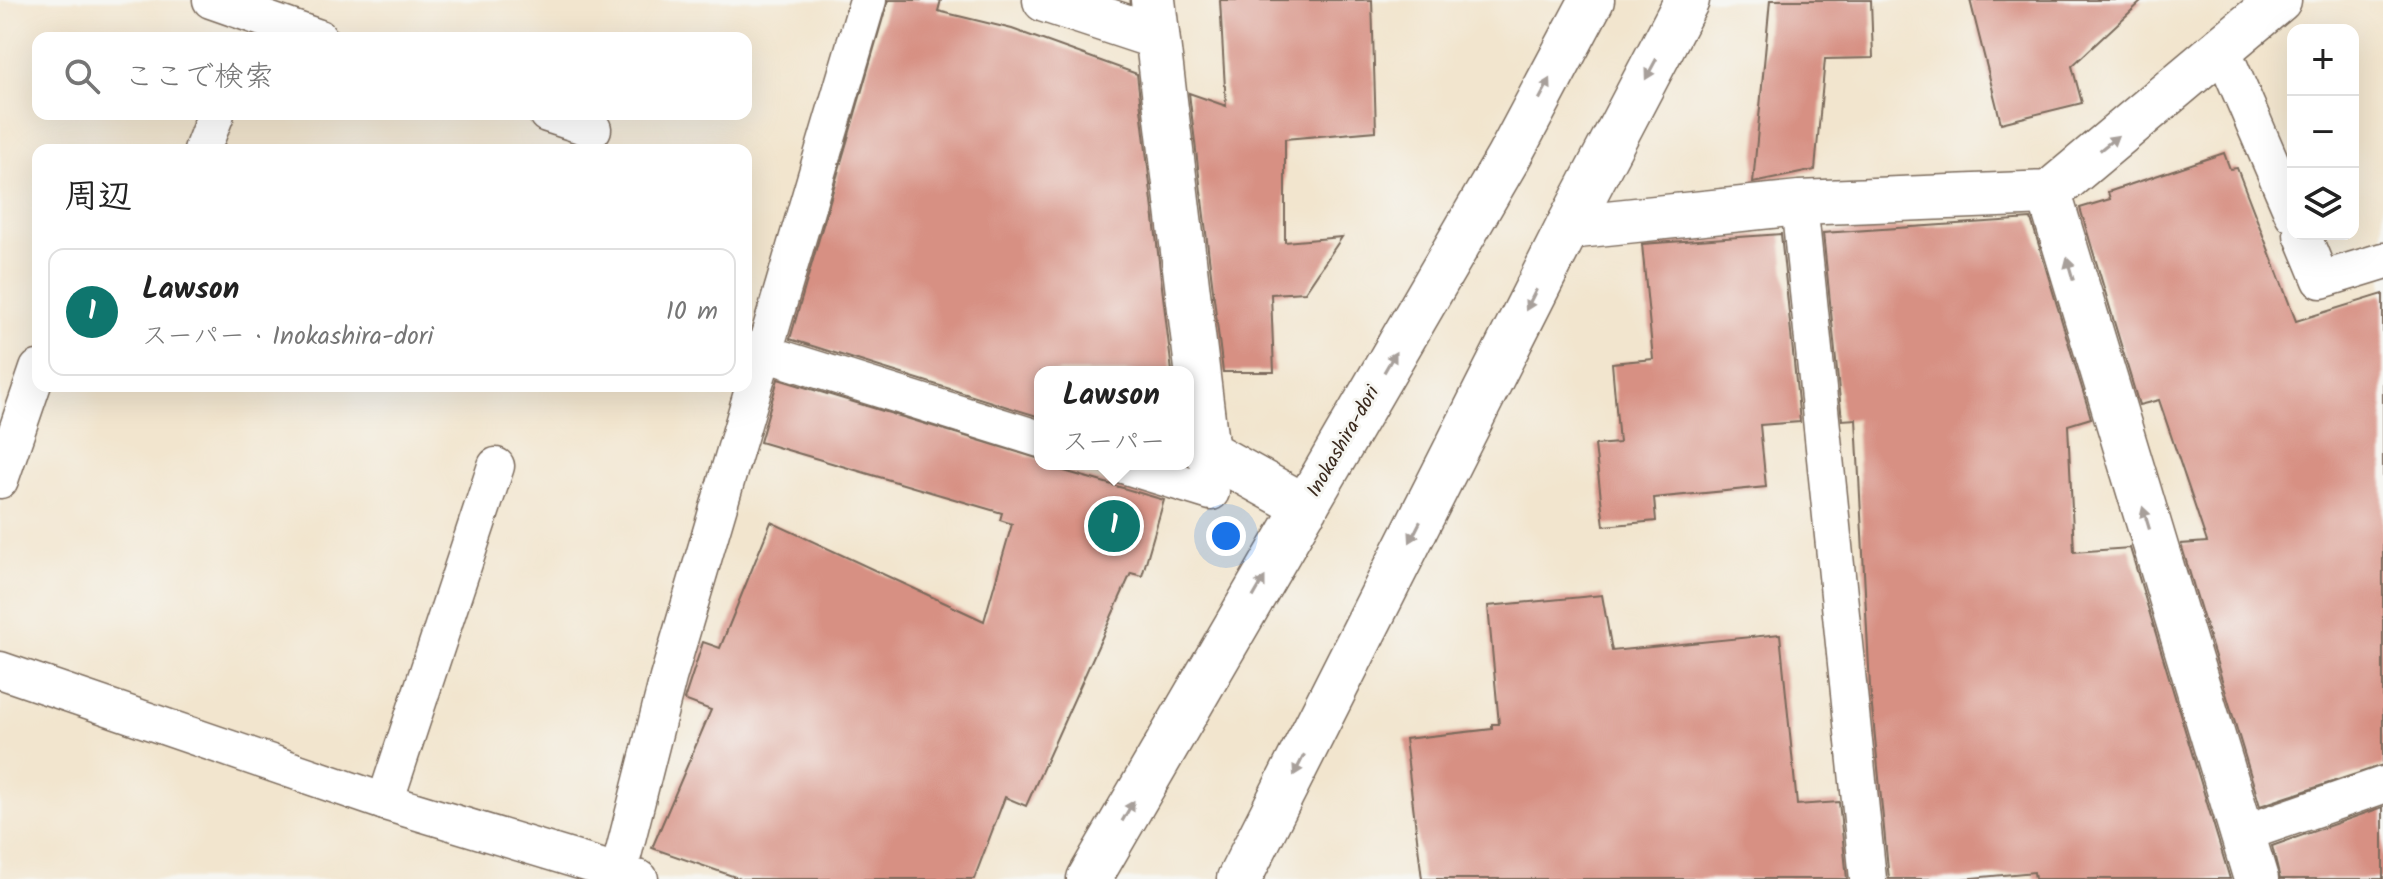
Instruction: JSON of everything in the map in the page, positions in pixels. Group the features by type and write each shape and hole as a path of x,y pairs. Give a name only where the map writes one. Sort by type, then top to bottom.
{"street":[{"path":"1045,0 1155,19 1207,452 1306,507"},
{"name":"Inokashira-dori","path":"1089,879 1508,158 1592,0"},
{"path":"1239,879 1568,227 1687,0"},
{"path":"1568,227 1799,203 2049,193 2223,51 2279,0"},
{"path":"2049,193 2256,879"}],"lane":[{"path":"211,0 253,18 299,32"},
{"path":"0,670 385,802 625,876 668,678 868,0"},
{"path":"2223,51 2287,200"},
{"path":"204,144 214,120"},
{"path":"565,120 593,129"},
{"path":"1799,203 1868,879"},
{"path":"2304,240 2321,280 2383,261"},
{"path":"764,353 1034,437"},
{"path":"0,480 13,401 32,377"},
{"path":"385,802 496,466"},
{"path":"1140,470 1211,492"},
{"path":"2242,834 2383,785"}],"building":[{"path":"888,0 941,0 938,11 1012,29 1137,74 1171,366 1034,366 1034,415 790,339"},
{"path":"1220,0 1372,0 1376,131 1285,139 1285,242 1342,237 1305,292 1271,294 1274,372 1223,372 1189,93 1226,106"},
{"path":"1770,0 1871,0 1873,58 1825,59 1815,170 1753,183"},
{"path":"1970,0 2143,0 2072,66 2082,103 2001,123"},
{"path":"2224,153 2230,169 2237,168 2296,321 2383,294 2383,765 2260,806 2181,544 2207,542 2159,400 2139,405 2080,208 2110,199 2108,192"},
{"path":"2031,219 2091,418 2068,425 2074,552 2130,548 2230,879 2035,879 2034,872 1961,879 1889,879 1870,687 1856,419 1842,420 1823,233"},
{"path":"1781,234 1800,422 1760,425 1766,487 1654,498 1656,521 1604,526 1595,445 1619,443 1612,363 1653,359 1642,244"},
{"path":"778,379 1034,457 1034,470 1061,470 1164,500 1142,576 1131,573 1026,806 1005,797 974,879 741,879 652,848 711,710 684,700 703,642 720,648 771,522 984,621 1012,524 1000,520 1002,513 760,442"},
{"path":"1602,595 1612,651 1780,634 1797,805 1839,802 1847,879 1422,879 1405,739 1492,729 1492,724 1499,724 1488,606"},
{"path":"2383,807 2383,879 2280,879 2272,846"}],"place":[{"name":"Lawson","path":"1114,526"}]}
